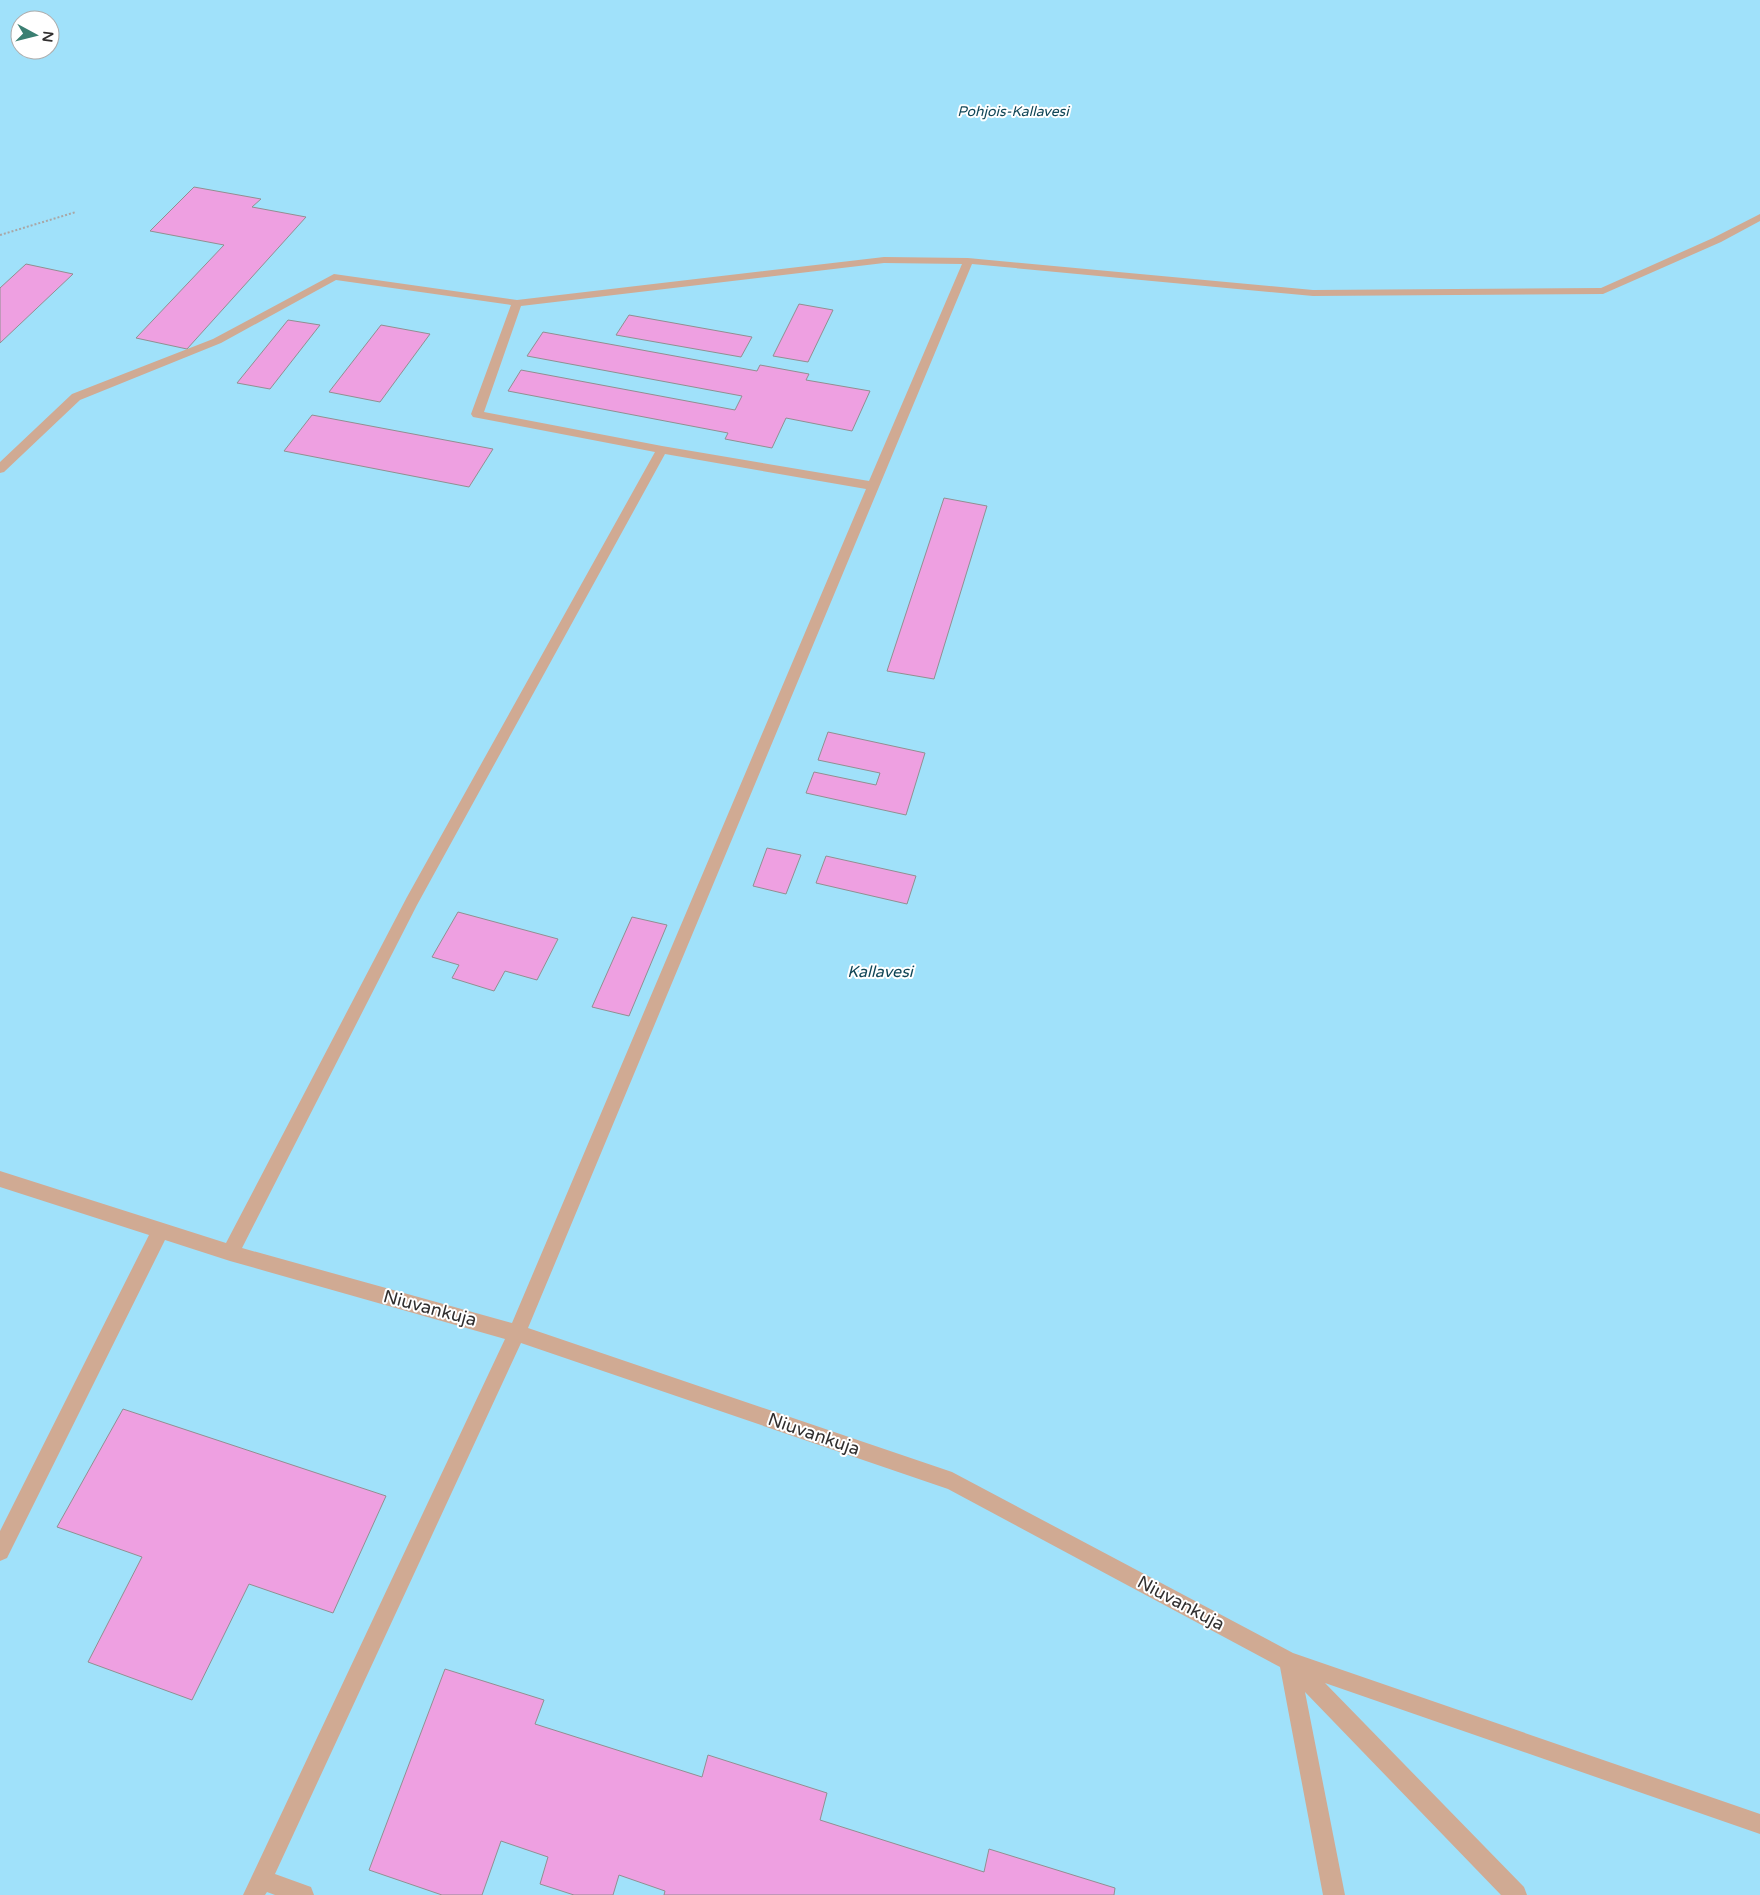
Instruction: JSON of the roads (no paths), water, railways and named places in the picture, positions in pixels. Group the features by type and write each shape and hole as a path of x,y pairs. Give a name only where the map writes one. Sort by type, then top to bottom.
{"street":[{"path":"0,469 76,397 217,341 334,277 517,302 884,260 968,261 1313,293 1604,291 1717,240 1760,217"},
{"path":"303,1895 257,1887 518,1333 968,261"},
{"path":"517,302 477,414 662,450 874,486"},
{"path":"230,1253 412,901 662,450"},
{"name":"Niuvankuja","path":"0,1179 230,1253 518,1333 952,1481 1289,1661 1516,1895"},
{"path":"0,1552 161,1230"},
{"path":"1334,1895 1289,1661 1760,1824"}],"water":[{"name":"Kallavesi","path":"0,0 1760,0 1760,1895 0,1895"}],"water label":[{"name":"Pohjois-Kallavesi","path":"1013,111"}]}
